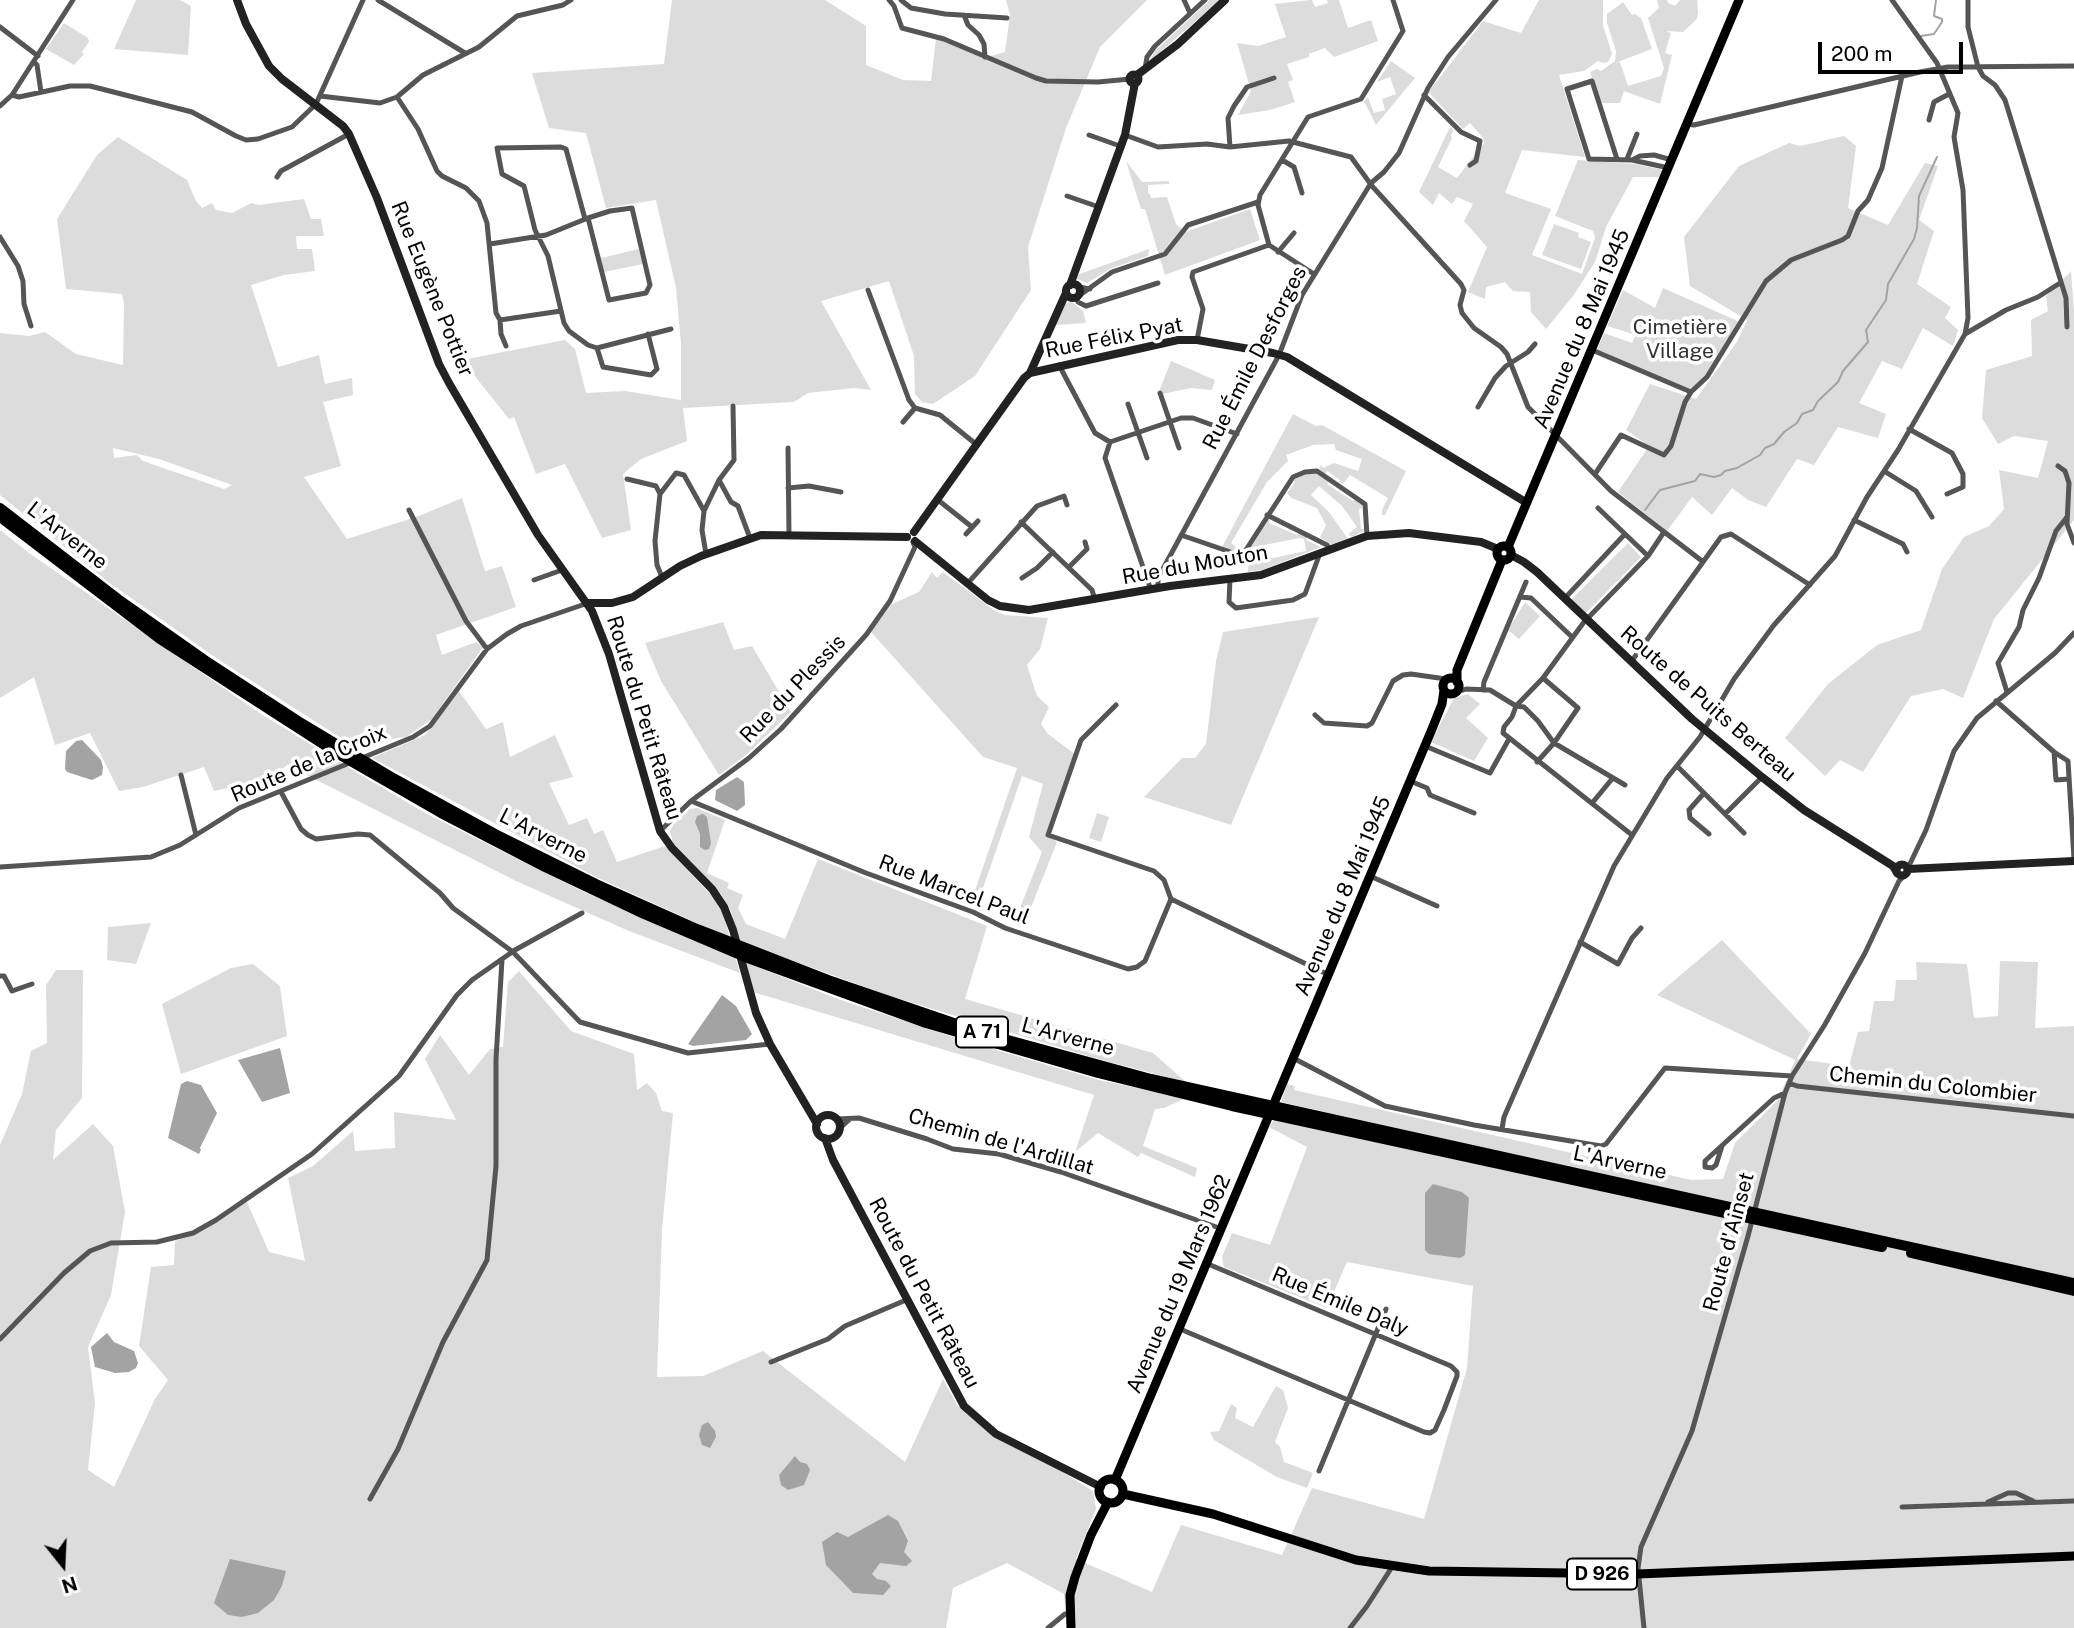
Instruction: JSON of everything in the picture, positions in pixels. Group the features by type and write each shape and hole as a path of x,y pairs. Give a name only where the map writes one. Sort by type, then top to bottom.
{"highway":[{"name":"L'Arverne","path":"0,508 118,599 209,663 298,721 403,783 495,834 596,884 709,934 828,981 974,1030 1151,1079 2074,1283"},
{"name":"L'Arverne","path":"0,517 193,662 389,785 595,891 695,936 824,987 984,1041 1168,1090 2074,1292"}],"main road":[{"name":"Avenue du 8 Mai 1945","path":"1276,1101 1739,0"},
{"name":"Avenue du 19 Mars 1962","path":"1115,1480 1276,1101"},
{"path":"1115,1480 1121,1484 1123,1494 1117,1502 1108,1502 1100,1494 1101,1487 1105,1482 1115,1480"},
{"name":"D 926","path":"1123,1494 1213,1514 1356,1560 1392,1567 1469,1573 1638,1574 2073,1556"},
{"path":"1071,1628 1070,1595 1075,1577 1091,1535 1108,1502"}],"street":[{"path":"0,106 12,95 73,0"},
{"name":"Rue Eugène Pottier","path":"237,0 246,24 269,66 282,79 318,100 349,134 387,224 440,365 538,535 588,603"},
{"path":"12,95 19,97 70,86 90,86 192,112 246,140 258,139 292,127 318,100 362,0"},
{"path":"378,0 465,53"},
{"path":"318,100 380,103 397,97 423,75 480,47 517,16 563,5 571,0"},
{"path":"889,0 902,28 933,35 1046,81 1098,82 1136,79 1225,0"},
{"path":"901,0 911,8 1007,18"},
{"path":"1184,0 1190,13"},
{"path":"1030,373 1060,304 1073,289 1125,135 1136,79 1155,46 1205,0"},
{"path":"1314,274 1269,245 1258,202 1260,195 1308,117 1360,99 1403,30 1393,0"},
{"name":"Rue Émile Desforges","path":"1155,589 1158,578 1279,355 1302,295 1314,274 1370,183 1384,172 1399,153 1424,95 1448,57 1496,0"},
{"path":"1503,1129 1504,1117 1580,942 1614,866 1632,835 1667,778 1705,730 1734,678 1774,625 1830,562 1965,334 1968,318 1963,190 1954,137 1958,113 1939,69 1892,0"},
{"path":"1968,0 1968,27 1978,67 1983,76 1996,85 2005,100 2066,298 2067,327"},
{"path":"964,15 968,25 984,44 985,57"},
{"path":"0,27 36,60 41,92"},
{"path":"1687,124 1694,125 1939,69 2074,65"},
{"path":"1595,474 1621,435 1664,455 1671,446 1685,402 1691,392 1707,377 1766,281 1791,260 1848,236 1858,211 1868,200 1882,168 1902,76"},
{"path":"1230,147 1228,118 1234,106 1247,87 1274,78"},
{"path":"1617,159 1592,81 1567,89 1589,159 1617,159 1629,159 1671,164"},
{"path":"1929,120 1934,102 1949,94"},
{"path":"1424,95 1461,132 1480,141 1475,161 1470,165"},
{"path":"397,97 418,129 437,171 466,188 479,201 487,223 496,313 506,346"},
{"path":"276,177 281,171 349,134"},
{"path":"1089,135 1120,146"},
{"path":"1125,135 1158,147 1207,144 1230,147 1289,141 1351,157 1370,183 1461,284 1464,290 1460,305 1462,313 1474,328 1501,347 1511,362 1528,407 1640,515 1702,561"},
{"path":"1629,159 1637,135"},
{"path":"490,244 538,237 586,219 610,211 632,208 650,285 646,293 609,300 606,294 586,219 566,149 498,147 496,152 502,174 524,186 538,237 548,256 564,323 572,334 597,348 603,368 651,375 657,369 648,334"},
{"path":"1282,160 1294,167 1302,193"},
{"path":"1067,196 1099,207"},
{"path":"1073,289 1090,289 1112,272 1165,254 1188,225 1258,202"},
{"path":"1279,252 1294,233"},
{"path":"0,237 18,266 23,281 24,304 31,326"},
{"path":"1197,340 1203,309 1192,277 1193,272 1269,245"},
{"path":"1073,289 1078,302 1086,306 1158,283"},
{"path":"1965,334 2060,283"},
{"path":"868,290 904,391 915,408 940,415 977,444"},
{"path":"500,320 561,311"},
{"path":"597,348 671,329"},
{"name":"Rue Félix Pyat","path":"912,538 1030,373 1178,340 1197,340 1279,355 1339,388 1527,503"},
{"path":"1478,407 1496,378 1511,362 1528,352 1535,344"},
{"path":"1592,350 1691,392"},
{"path":"1059,365 1095,433 1110,442 1181,418 1193,418 1237,433"},
{"path":"1160,393 1179,448"},
{"path":"1128,404 1147,458"},
{"path":"706,554 702,530 704,512 719,480 734,460 733,406"},
{"path":"903,422 915,408"},
{"path":"1909,429 1952,453 1963,474 1963,487 1947,494"},
{"path":"1110,442 1105,458 1155,589"},
{"path":"788,448 789,534"},
{"path":"2058,466 2065,471 2069,483 2067,517 2074,543"},
{"path":"1181,535 1242,556 1293,477 1317,471 1365,504 1367,537"},
{"path":"1884,471 1916,491 1932,517"},
{"path":"662,577 657,565 655,541 660,494 676,473 684,475 704,512"},
{"path":"627,479 656,486 660,494"},
{"path":"719,480 732,502 738,506 750,538"},
{"path":"788,488 809,486 841,492"},
{"path":"967,584 1037,506 1064,496 1067,505"},
{"path":"938,500 972,527"},
{"path":"1598,508 1648,556"},
{"path":"410,510 466,621 487,649"},
{"path":"1267,515 1330,549"},
{"path":"2007,692 1998,663 2019,627 2023,610 2039,578 2056,531 2067,517"},
{"path":"1854,520 1903,544 1907,552"},
{"path":"966,534 978,521"},
{"path":"1021,522 1091,590 1095,600"},
{"path":"1632,835 1503,733 1516,706 1543,678 1572,637 1648,556 1664,532"},
{"name":"Rue du Mouton","path":"912,538 988,600 1018,610 1041,609 1155,589 1261,575 1367,537 1409,533 1481,542 1505,553"},
{"path":"1565,598 1625,534"},
{"path":"1631,662 1721,537 1731,534 1810,585"},
{"path":"588,603 622,601 633,597 662,577 706,554 761,535 912,538"},
{"name":"Rue du Plessis","path":"660,831 691,801 749,758 781,730 866,635 890,601 915,547 912,538"},
{"path":"1069,567 1087,549 1085,541"},
{"path":"1022,578 1053,552"},
{"path":"1230,579 1229,602 1236,608 1293,600 1306,594 1320,553"},
{"name":"Route de Puits Berteau","path":"1505,553 1524,562 1705,730 1762,777 1804,810 1903,870"},
{"path":"534,580 562,570"},
{"path":"1483,690 1525,582"},
{"path":"1520,597 1531,598 1572,637"},
{"name":"Route de la Croix","path":"0,867 151,857 166,852 239,808 413,737 430,726 487,649 521,626 588,603"},
{"name":"Route du Petit Râteau","path":"588,603 609,654 660,831 672,848 712,889 724,907 733,930 752,1003 770,1044 817,1124"},
{"name":"Route d'Ainset","path":"1644,1628 1638,1574 1641,1547 1692,1431 1760,1194 1788,1083 1866,953 1903,870 1926,830 1954,751 1977,718 2055,653 2074,633"},
{"path":"1315,715 1324,723 1367,726 1372,723 1393,681 1403,675 1411,674 1452,686 1494,691 1516,706 1524,707 1554,743 1625,785"},
{"path":"1537,762 1578,708 1543,678"},
{"path":"1903,870 2074,860 2069,779 2071,761 2054,752 1996,701"},
{"path":"1116,705 1081,740 1048,835 1159,874 1171,899 1329,975"},
{"path":"1425,746 1490,773 1509,739"},
{"path":"2054,752 2056,780 2069,779"},
{"path":"1678,767 1744,833"},
{"path":"181,775 196,835"},
{"path":"1725,814 1762,777"},
{"path":"1593,802 1612,779"},
{"path":"1410,781 1427,788 1430,795 1474,813"},
{"path":"281,792 301,829 316,839 370,835 440,893 453,908 513,952 580,1022 688,1053 770,1044"},
{"path":"1704,793 1689,810 1690,818 1709,834"},
{"name":"Rue Marcel Paul","path":"691,801 866,873 973,912 1005,928 1128,969 1145,961 1171,899"},
{"path":"1370,876 1437,906"},
{"path":"0,1339 64,1273 90,1251 111,1243 157,1242 193,1233 312,1154 399,1076 457,995 472,980 513,952 582,913"},
{"path":"1580,942 1618,964 1632,938 1641,928"},
{"path":"370,1499 398,1449 443,1342 486,1261 496,1166 496,1059 502,960"},
{"path":"0,976 4,976 12,991 32,984"},
{"path":"1293,1058 1385,1106 1601,1146 1606,1144 1665,1068 1792,1076"},
{"name":"Chemin du Colombier","path":"1788,1083 2074,1116"},
{"path":"1722,1146 1774,1098 1785,1093"},
{"name":"Route du Petit Râteau","path":"801,1100 814,1111 825,1115"},
{"path":"825,1115 838,1123 835,1136 825,1138 817,1131 820,1118 825,1115"},
{"name":"Chemin de l'Ardillat","path":"838,1123 850,1119 867,1120 953,1149 999,1154 1048,1168 1222,1229"},
{"name":"Route du Petit Râteau","path":"835,1136 837,1168"},
{"name":"Route du Petit Râteau","path":"825,1138 837,1168 906,1300 957,1394 972,1414 1013,1444 1101,1487"},
{"name":"Rue Émile Daly","path":"1208,1264 1451,1366 1457,1372 1435,1430 1430,1433 1347,1400"},
{"path":"771,1362 828,1339 845,1326 906,1300"},
{"path":"1319,1471 1386,1309"},
{"path":"1180,1329 1347,1400"},
{"path":"1981,1504 2008,1493 2015,1493 2022,1501"},
{"path":"1902,1507 2073,1500"},
{"path":"1350,1628 1392,1567"},
{"path":"1048,1628 1065,1614 1070,1614"}],"green space":[{"path":"136,0 180,0 191,6 188,55 114,49"},
{"path":"672,0 825,0 866,26 866,65 903,80 931,81 936,38 984,58 1005,52 1010,15 1006,0 1147,0 1100,47 1066,128 1028,247 1031,290 975,376 933,404 922,402 915,394 914,356 889,281 821,301 871,390 854,388 808,393 794,402 683,408 687,441 641,459 623,474 631,530 602,538 565,464 536,474 514,417 509,419 462,360 565,340 575,349 586,393 625,391 681,400 681,344 676,288 656,200 606,208 586,133 549,128 532,73 664,64"},
{"path":"1210,0 1220,0 1150,61 1155,51"},
{"path":"1312,0 1315,7 1328,3 1327,0 1339,0 1348,28 1371,20 1378,41 1334,57 1325,48 1287,64 1293,80 1288,82 1295,102 1270,110 1238,115 1251,91 1237,43 1258,46 1286,37 1275,4"},
{"path":"1539,0 1603,0 1603,25 1612,54 1608,62 1598,61 1584,71 1559,75 1585,157 1522,150 1505,193 1551,209 1532,255 1582,274 1595,238 1593,231 1555,216 1578,160 1635,164 1663,170 1660,177 1633,177 1606,227 1595,262 1573,296 1546,329 1531,312 1530,292 1513,291 1505,282 1486,287 1485,299 1468,292 1487,247 1464,221 1473,204 1457,197 1452,204 1439,193 1433,205 1419,192 1450,127 1454,130 1452,138 1438,167 1457,178 1484,143 1470,123 1463,129 1429,93 1431,89 1483,21 1521,33"},
{"path":"1657,0 1667,0 1675,6 1680,0 1697,0 1698,12 1697,19 1683,32 1666,31 1671,33 1665,53 1672,55 1660,104 1624,91 1620,103 1601,103 1590,72 1597,69 1601,71 1615,61 1616,51 1607,23 1607,14 1623,2 1632,15 1641,18 1652,49 1615,63 1620,62 1628,86 1661,76 1664,68 1648,18 1659,8"},
{"path":"64,23 88,38 89,42 82,52 84,54 74,65 46,49"},
{"path":"1391,61 1415,78 1376,125 1364,101 1368,97 1374,113 1385,110 1382,99 1396,94 1390,77 1377,82"},
{"path":"1844,136 1856,146 1848,208 1888,225 1925,163 1938,166 1919,220 1934,231 1917,284 1951,307 1945,318 1958,330 1953,346 1923,328 1902,369 1882,361 1859,403 1886,414 1878,438 1838,427 1814,465 1797,459 1766,507 1748,500 1732,488 1712,515 1692,497 1667,531 1618,492 1649,446 1626,430 1650,384 1696,399 1737,342 1747,320 1690,286 1684,237 1739,166 1789,143 1800,146"},
{"path":"118,137 187,180 202,208 212,203 216,210 232,213 251,203 259,205 304,199 311,219 321,219 324,236 296,236 297,249 312,249 315,271 284,275 251,285 278,367 319,355 325,384 352,378 353,395 323,402 341,466 304,477 347,539 419,516 462,498 485,571 502,566 516,607 436,635 442,655 476,642 483,647 432,719 406,737 392,739 369,725 352,745 219,660 107,581 0,495 0,333 29,336 45,332 76,354 123,365 122,294 66,289 57,219 97,155","holes":["113,448 159,459 232,485 224,489 143,461 137,455 114,458"]},
{"path":"1126,161 1142,182 1169,181 1169,184 1148,185 1148,193 1151,198 1167,197 1176,224 1185,232 1250,209 1260,240 1165,275 1145,209 1141,209"},
{"path":"1554,224 1579,233 1578,237 1591,242 1581,269 1542,255"},
{"path":"639,249 643,264 604,272 601,258"},
{"path":"1149,249 1148,256 1112,268 1087,283 1077,279 1077,275"},
{"path":"2071,271 2074,311 2074,520 1994,619 1963,698 1943,689 1911,696 1863,772 1840,760 1825,776 1785,738 1828,684 1877,645 1921,630 1942,569 1964,537 1989,526 2004,509 1999,470 2038,478 2048,441 2014,436 1998,444 1982,418 1986,370 2032,356 2031,320 2048,311 2046,296"},
{"name":"Cimetière Village","path":"1663,288 1740,322 1706,376 1693,388 1689,389 1597,350 1604,333 1632,343 1636,335 1607,326 1623,290 1655,308"},
{"path":"1071,301 1083,311 1086,323 1055,325 1064,305"},
{"path":"1171,361 1215,380 1212,390 1191,388 1162,394 1160,389"},
{"path":"1293,414 1316,426 1322,425 1406,471 1385,515 1382,515 1382,510 1388,498 1350,475 1343,484 1319,468 1321,465 1323,468 1334,463 1358,471 1362,459 1336,450 1334,444 1313,445 1286,455 1288,461 1267,482 1231,543 1242,551 1239,553 1222,547"},
{"path":"1308,473 1317,473 1329,481 1327,484 1362,504 1359,509 1361,529 1365,529 1364,531 1352,537 1348,534 1357,527 1342,506 1319,486 1311,495 1329,512 1348,539 1332,545 1320,537 1326,525 1317,508 1291,498 1287,493 1295,482 1293,480"},
{"path":"1267,520 1297,535 1299,533 1307,536 1306,540 1321,547 1262,570 1248,572 1249,558 1253,558 1254,550 1259,561 1306,551 1304,539 1300,538 1249,548"},
{"path":"0,530 258,712 359,774 427,814 584,892 735,957 740,973 629,931 516,881 287,765 257,793 238,804 233,787 214,791 204,767 143,787 119,791 90,733 55,745 34,677 0,698"},
{"path":"1628,543 1641,557 1586,613 1571,600"},
{"path":"932,572 937,578 943,572 995,611 1005,615 1048,618 1040,649 1027,665 1037,696 1049,707 1041,724 1048,734 1076,755 1048,835 1057,842 1024,925 1018,913 1042,852 1029,837 1043,784 1022,776 983,888 970,905 1017,768 983,757 871,632 892,604 919,592"},
{"path":"1525,602 1540,616 1519,639 1508,630"},
{"path":"1319,617 1231,825 1144,797 1182,758 1195,758 1206,744 1216,661 1223,632"},
{"path":"723,622 734,650 752,646 791,712 747,754 719,775 661,681 645,643"},
{"path":"459,691 486,729 503,722 510,757 555,735 573,777 549,783 569,825 587,818 594,834 603,830 617,862 665,846 721,906 730,938 596,877 372,758 425,735"},
{"path":"1468,694 1480,704 1466,718 1488,738 1474,761 1431,742 1454,698"},
{"path":"697,808 725,820 707,873 729,883 727,888 743,895 738,908 746,924 785,939 818,859 987,926 965,999 1153,1053 1186,1082 1098,1059 890,996 739,941 731,911 721,894 673,843 670,831 674,824 690,809"},
{"path":"1097,813 1109,817 1101,842 1089,838"},
{"path":"151,923 136,964 107,960 108,927"},
{"path":"1722,940 1811,1034 1797,1059 1849,1066 1858,1032 1869,1031 1874,1001 1894,1001 1896,980 1917,980 1916,962 1967,964 1974,1018 1998,1016 2000,961 2038,962 2035,1028 2074,1026 2074,1628 1067,1628 1064,1594 1007,1563 953,1588 946,1628 0,1628 0,1145 22,1094 31,1051 47,1043 46,985 56,970 83,970 82,1098 56,1130 53,1160 93,1124 113,1146 125,1212 111,1295 88,1347 95,1403 88,1470 114,1487 155,1399 168,1380 139,1346 151,1267 174,1265 175,1241 191,1236 247,1202 269,1252 305,1261 288,1178 313,1166 353,1131 355,1151 395,1148 394,1112 456,1120 425,1059 440,1035 469,1075 490,1049 503,1047 508,982 519,971 571,1031 634,1054 637,1090 647,1083 656,1093 662,1111 673,1113 662,1230 657,1377 703,1376 763,1351 905,1462 943,1379 958,1407 963,1404 998,1432 1093,1491 1096,1509 1076,1559 1152,1592 1181,1525 1282,1555 1312,1488 1424,1519 1467,1368 1473,1286 1347,1262 1327,1308 1224,1267 1222,1257 1232,1233 1270,1245 1307,1147 1269,1127 1274,1120 1384,1144 1454,1141 1281,1102 1287,1084 1295,1086 1294,1090 1691,1180 1723,1179 1735,1143 1778,1100 1795,1060 1657,995"},
{"path":"745,962 838,999 962,1040 1099,1080 1186,1098 1155,1109 1143,1146 1197,1168 1195,1177 1141,1153 1138,1157 1098,1133 1075,1152 1094,1095 753,992"},
{"path":"253,964 280,986 287,1036 181,1074 162,1004 231,968"},
{"path":"1276,1386 1283,1390 1288,1408 1275,1442 1280,1447 1284,1462 1313,1473 1307,1488 1277,1477 1214,1440 1210,1432 1219,1431 1231,1404 1237,1408 1235,1418 1253,1427"}],"shaded area":[{"path":"82,740 101,760 103,767 102,775 92,780 65,769 66,751 76,741"},
{"path":"737,777 744,782 745,805 737,811 715,800 716,790"},
{"path":"703,814 707,817 711,843 709,849 705,850 700,847 700,834 695,822 697,816"},
{"path":"722,995 736,1006 752,1034 746,1040 693,1046 688,1044"},
{"path":"280,1048 290,1093 262,1102 238,1060"},
{"path":"187,1081 201,1085 217,1113 199,1154 168,1138 181,1084"},
{"path":"1433,1184 1462,1192 1469,1198 1465,1255 1460,1258 1429,1254 1425,1250 1425,1193"},
{"path":"107,1333 114,1342 134,1351 138,1363 136,1368 129,1372 115,1373 95,1367 91,1347"},
{"path":"708,1422 716,1437 710,1448 702,1445 699,1435 702,1425"},
{"path":"795,1456 800,1462 807,1464 810,1470 804,1485 788,1490 781,1485 779,1475"},
{"path":"888,1515 898,1521 908,1541 904,1552 912,1561 906,1566 880,1563 872,1574 891,1586 883,1595 853,1593 826,1565 822,1542 837,1532 848,1537"},
{"path":"230,1559 286,1571 274,1600 258,1613 242,1617 228,1615 214,1603"}],"waterway":[{"path":"1921,36 1934,34 1942,22 1942,19 1934,16 1936,0"},
{"path":"1645,510 1660,490 1695,481 1700,474 1714,477 1721,475 1760,455 1797,423 1802,414 1813,410 1818,401 1838,382 1843,371 1868,342 1866,330 1886,300 1888,284 1914,239 1919,196 1937,157"}]}
